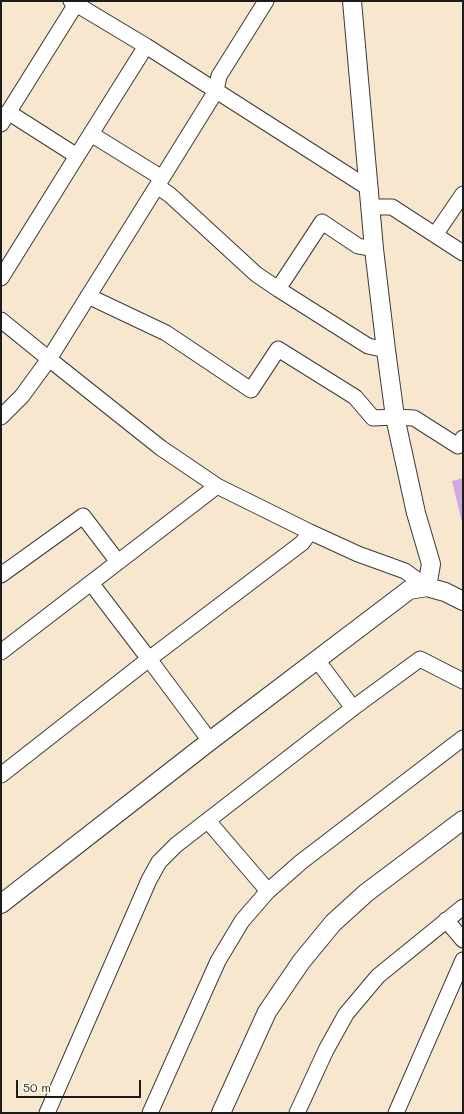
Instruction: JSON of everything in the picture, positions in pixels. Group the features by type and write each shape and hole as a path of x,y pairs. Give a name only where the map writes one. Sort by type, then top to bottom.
{"street":[{"path":"1,417 22,396 50,358 216,91 219,76 266,1"},
{"path":"352,1 374,249 386,350 396,417 416,512 431,564 427,587"},
{"path":"77,156 5,118 74,2 216,91 370,198 392,207 463,253"},
{"path":"1,278 146,46"},
{"path":"91,134 159,182 170,195 256,274 368,346 386,350"},
{"path":"435,235 463,194"},
{"path":"278,289 322,222 358,246 374,249"},
{"path":"88,296 166,333 251,390 278,349 355,397 373,418 414,418 461,444"},
{"path":"1,320 161,448 217,486 358,554 404,571 427,587 445,592 463,601"},
{"path":"1,652 217,486"},
{"path":"1,575 83,516 118,562"},
{"path":"1,775 149,659 302,543 310,532"},
{"path":"91,583 210,741"},
{"path":"1,904 210,741 409,590 427,587"},
{"path":"47,1113 149,880 159,862 176,845 420,658 463,681"},
{"path":"317,660 353,708"},
{"path":"150,1113 218,961 242,921 268,890 301,862 463,738"},
{"path":"221,1113 267,1012 301,962 333,923 366,893 463,820"},
{"path":"208,821 268,890"},
{"path":"297,1113 326,1050 346,1014 378,976 463,907"},
{"path":"446,920 463,940"},
{"path":"396,1113 463,960"}],"building":[{"path":"463,478 463,522 462,522 452,481"}]}
